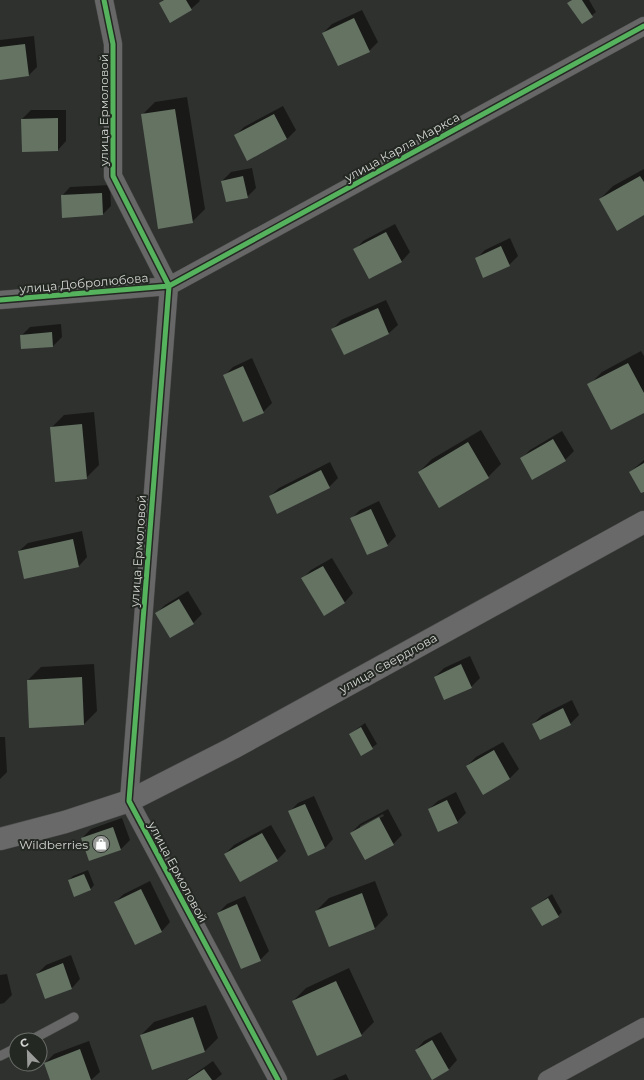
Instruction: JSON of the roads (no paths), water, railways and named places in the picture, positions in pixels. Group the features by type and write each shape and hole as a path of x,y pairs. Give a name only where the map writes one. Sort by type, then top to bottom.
{"main road":[{"name":"улица Свердлова","path":"0,839 65,822 129,801 233,748 644,522"}],"street":[{"name":"улица Ермоловой","path":"104,0 113,44 113,176 169,286 129,801 278,1080"},
{"name":"улица Карла Маркса","path":"169,286 644,26"},
{"name":"улица Добролюбова","path":"0,300 169,286"},
{"path":"547,1080 644,1027"}],"lane":[{"path":"46,1032 74,1017"}],"place":[{"name":"Wildberries","path":"101,844"}]}
